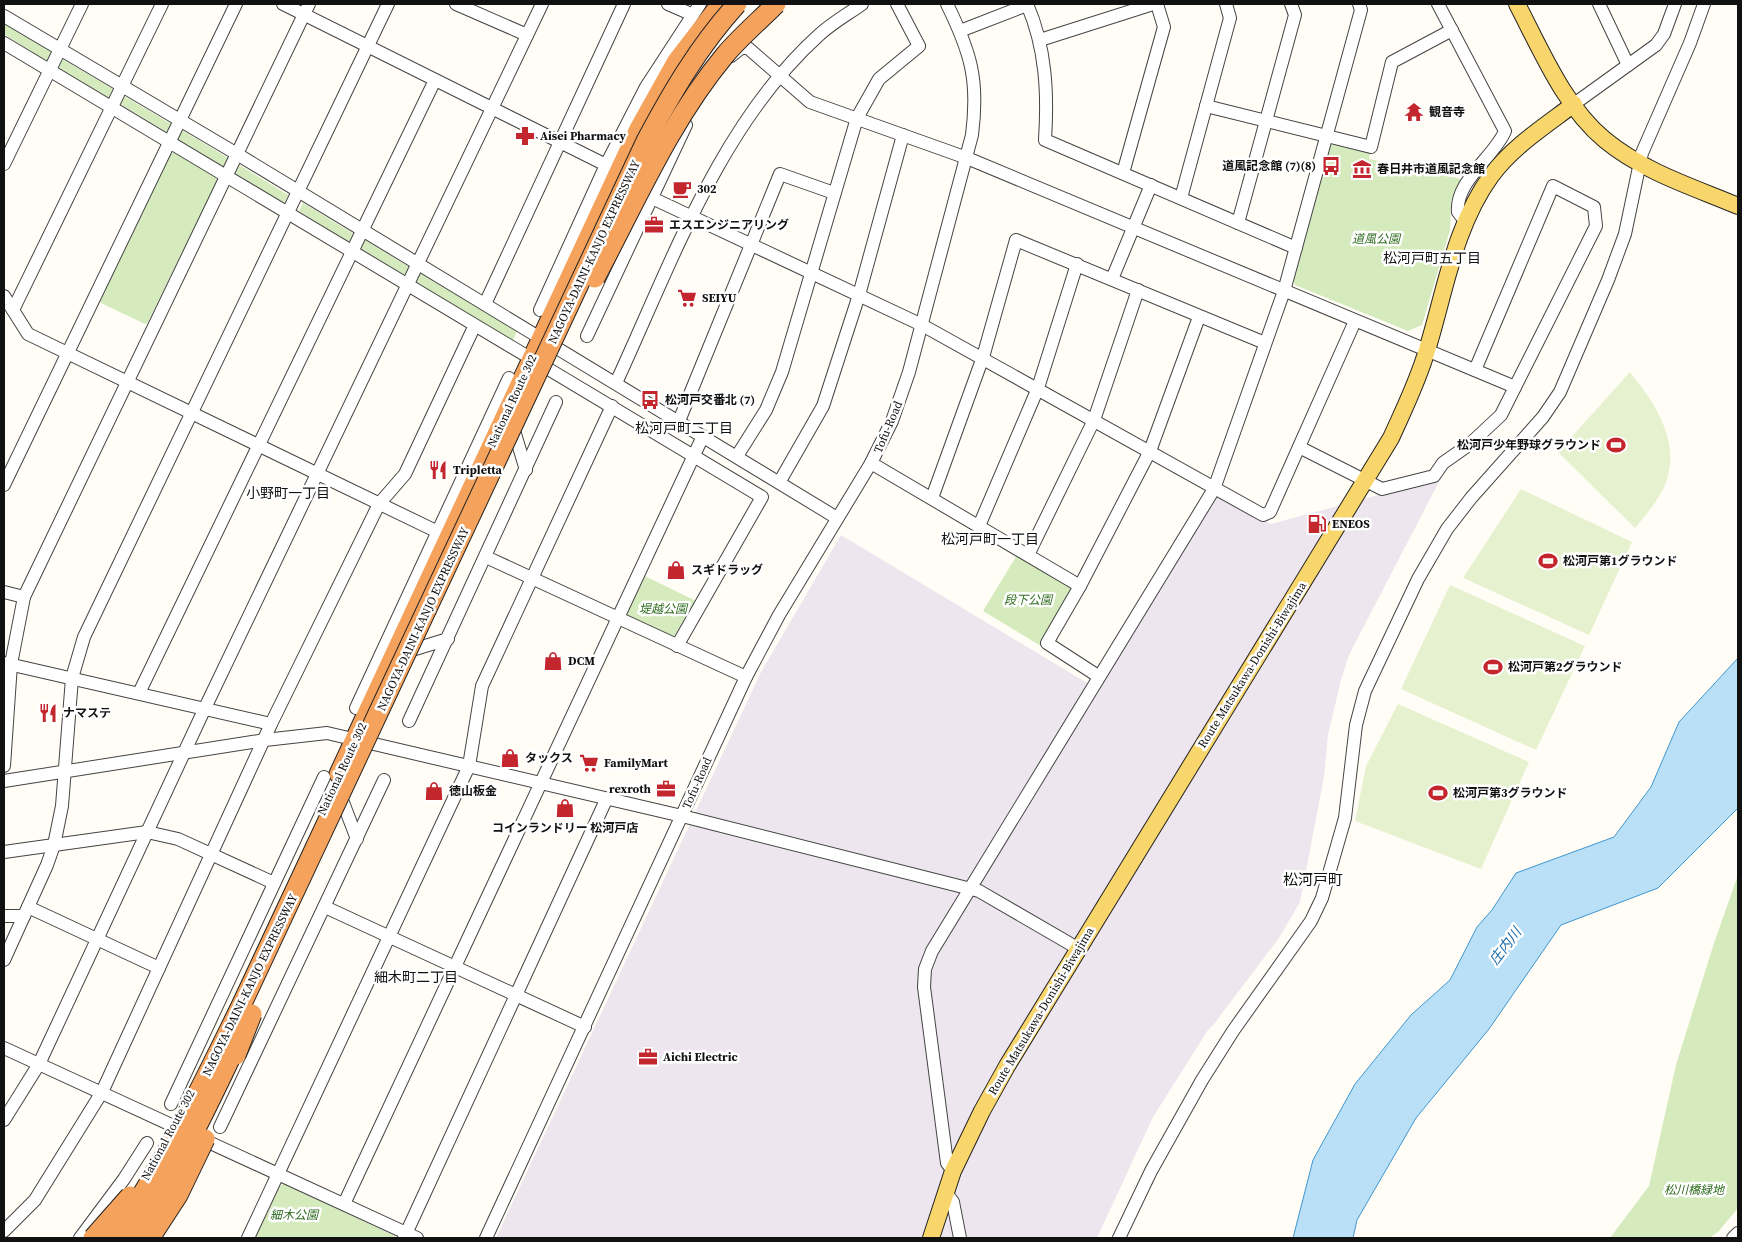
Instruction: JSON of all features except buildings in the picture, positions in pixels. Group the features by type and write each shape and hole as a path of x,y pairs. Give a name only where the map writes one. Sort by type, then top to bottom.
{"highway":[{"name":"National Route 302","path":"106,1238 137,1192 174,1126 198,1060 221,1030 305,832 330,780 356,739 394,656 481,452 508,410 634,137 657,94 678,61 721,4"},
{"name":"NAGOYA-DAINI-KANJO EXPRESSWAY","path":"132,1238 168,1183 191,1140 246,1011 646,142 672,92 696,53 737,4"},
{"name":"NAGOYA-DAINI-KANJO EXPRESSWAY","path":"114,1238 152,1180 246,1011 656,146 682,97 711,53 752,4"},
{"path":"595,278 663,150 704,84 725,55 776,4"},
{"path":"158,1238 202,1145 246,1011"},
{"path":"93,1238 117,1212 150,1166 246,1011"}],"main road":[{"path":"1517,4 1561,86 1604,140 1655,171 1738,206"},
{"name":"Route Matsukawa-Donishi-Biwajima","path":"931,1238 953,1171 998,1081 1390,438 1410,398 1427,352 1465,220 1476,199 1492,175 1512,152 1574,104"}],"street":[{"path":"4,164 82,4"},
{"path":"12,310 162,4"},
{"path":"4,485 66,353 236,4"},
{"path":"283,4 307,9 369,47 606,165"},
{"path":"4,960 54,845 62,806 72,678 84,637 388,4"},
{"path":"456,4 527,35"},
{"path":"4,1120 39,1064 204,710 542,4"},
{"path":"485,304 624,4"},
{"path":"668,4 691,14"},
{"path":"540,310 606,165 646,87 691,14 700,4"},
{"path":"616,383 723,155 749,114 779,77 819,35 862,4"},
{"path":"737,456 774,393 857,118 879,80 919,46 897,4"},
{"name":"Tofu-Road","path":"486,1238 746,677 779,615 871,464 892,421 909,372 967,158 976,109 972,61 960,31 946,4"},
{"path":"960,31 1027,4 1040,40 1047,106 1044,140 1296,248"},
{"path":"1040,40 1153,4"},
{"path":"1124,173 1164,27 1157,4"},
{"path":"1181,198 1230,18 1226,4"},
{"path":"1238,223 1295,16 1291,4"},
{"path":"953,1171 947,1163 924,987 925,969 932,951 1098,676 1214,489 1284,291 1361,10 1359,4"},
{"path":"1438,4 1504,131 1501,139 1483,160 1460,197 1458,212 1465,220"},
{"path":"1600,4 1628,66"},
{"path":"1574,104 1656,45 1664,34 1675,4"},
{"path":"1119,1238 1152,1171 1197,1088 1233,1031 1311,921 1325,889 1345,818 1356,725 1365,691 1418,580 1447,529 1482,484 1543,417 1560,392 1626,234 1639,163 1690,43 1704,4"},
{"path":"4,766 8,664 24,597 307,9"},
{"path":"4,16 780,481 837,518"},
{"path":"1206,106 1371,147 1392,62 1452,30"},
{"path":"4,43 288,215 531,360 612,406 762,497 677,646"},
{"path":"587,336 679,139 700,100 734,52 741,48 748,48 779,77 810,102 967,158 1514,387"},
{"path":"139,693 435,80"},
{"path":"780,481 823,406 859,295 904,135"},
{"path":"679,421 780,174 834,193"},
{"path":"1112,279 1151,185"},
{"path":"1299,446 1382,489 1434,476 1443,463 1470,444 1501,415 1596,226 1594,207 1553,186 1475,370"},
{"path":"652,198 922,325 983,357 1263,515 1270,512 1355,321"},
{"path":"582,250 633,238"},
{"path":"932,498 983,357 1016,240 1265,344"},
{"path":"979,526 1038,388 1077,264"},
{"path":"1028,555 1094,420 1138,290"},
{"path":"4,296 28,334 438,532"},
{"path":"1098,676 1047,643 1080,586 1150,451 1199,316"},
{"path":"4,1231 35,1200 102,1092 271,724 379,504 405,474 474,326"},
{"path":"356,708 438,532 481,452 509,378"},
{"path":"409,721 556,402"},
{"path":"248,1238 468,766 482,686 612,406"},
{"path":"508,410 526,470"},
{"path":"344,1204 703,436"},
{"path":"871,464 1080,586"},
{"path":"486,557 746,677"},
{"path":"4,592 24,597"},
{"path":"394,656 448,639"},
{"path":"8,664 271,724"},
{"path":"375,667 380,687"},
{"path":"4,781 319,733 356,739 606,800 682,816 970,888 980,891 1079,949"},
{"path":"330,780 357,839"},
{"path":"220,1127 384,780"},
{"path":"4,1048 344,1204 409,1237 515,995 606,800"},
{"path":"4,852 147,832 178,839 274,883"},
{"path":"171,1104 198,1060 274,883 305,832"},
{"path":"326,906 585,1027"},
{"path":"4,916 26,912 97,938 159,968"},
{"path":"221,1030 267,1029"},
{"path":"80,1238 104,1207 147,1143"},
{"path":"158,1238 199,1166"},
{"path":"137,1192 158,1238"},
{"path":"946,1193 953,1202 960,1238"},
{"path":"104,1207 126,1208"},
{"path":"1734,1238 1738,1233"}],"shaded area":[{"path":"1441,478 1349,655 1328,735 1324,777 1300,902 1279,938 1208,1030 1153,1117 1097,1238 496,1238 761,672 841,535 1097,689 1215,496 1218,495 1271,524"}],"green space":[{"path":"4,23 52,52 47,61 4,34"},
{"path":"62,59 113,89 109,98 58,67"},
{"path":"124,96 171,124 167,132 120,104"},
{"path":"182,130 228,158 224,167 178,139"},
{"name":"道風公園","path":"1334,144 1370,153 1369,159 1461,179 1451,201 1450,230 1422,325 1408,331 1295,285 1293,279 1329,147"},
{"path":"175,152 216,177 217,181 148,322 145,324 101,303 99,300 171,153"},
{"path":"238,164 288,195 284,203 235,173"},
{"path":"303,203 354,234 350,243 299,211"},
{"path":"365,240 409,267 405,275 361,249"},
{"path":"420,273 517,331 513,341 416,282"},
{"name":"松河戸少年野球グラウンド","path":"1630,372 1657,411 1664,426 1670,456 1669,471 1664,487 1635,528 1558,452"},
{"name":"松河戸第1グラウンド","path":"1521,489 1632,542 1589,635 1463,578"},
{"name":"段下公園","path":"1017,555 1072,587 1073,591 1041,646 983,611"},
{"name":"堤越公園","path":"645,576 696,601 673,638 626,615"},
{"name":"松河戸第2グラウンド","path":"1450,585 1585,646 1536,750 1401,689"},
{"name":"松河戸第3グラウンド","path":"1398,704 1529,762 1481,869 1355,821 1366,766"},
{"name":"松川橋緑地","path":"1738,875 1738,1208 1718,1232 1709,1238 1610,1238 1649,1186 1676,1065 1714,943"},
{"name":"細木公園","path":"284,1184 396,1238 255,1238 280,1186"}],"water":[{"name":"庄内川","path":"1738,658 1738,808 1658,888 1561,925 1489,1029 1416,1118 1357,1220 1353,1238 1293,1238 1313,1160 1355,1084 1411,1015 1450,980 1477,927 1492,910 1516,873 1614,837 1651,787 1679,722"}],"place":[{"name":"観音寺","path":"1414,112"},
{"name":"Aisei Pharmacy","path":"525,136"},
{"name":"道風記念館 (7)(8)","path":"1331,166"},
{"name":"春日井市道風記念館","path":"1362,169"},
{"name":"302","path":"682,189"},
{"name":"エスエンジニアリング","path":"654,225"},
{"name":"SEIYU","path":"687,298"},
{"name":"松河戸交番北 (7)","path":"650,400"},
{"name":"松河戸少年野球グラウンド","path":"1616,445"},
{"name":"Tripletta","path":"438,470"},
{"name":"ENEOS","path":"1317,524"},
{"name":"松河戸第1グラウンド","path":"1548,561"},
{"name":"スギドラッグ","path":"676,570"},
{"name":"DCM","path":"553,661"},
{"name":"松河戸第2グラウンド","path":"1493,667"},
{"name":"ナマステ","path":"48,713"},
{"name":"タックス","path":"510,758"},
{"name":"FamilyMart","path":"589,763"},
{"name":"rexroth","path":"666,789"},
{"name":"徳山板金","path":"434,791"},
{"name":"松河戸第3グラウンド","path":"1438,793"},
{"name":"コインランドリー 松河戸店","path":"565,808"},
{"name":"Aichi Electric","path":"648,1057"}],"district":[{"name":"松河戸町五丁目","path":"1432,258"},
{"name":"松河戸町二丁目","path":"684,428"},
{"name":"小野町一丁目","path":"288,493"},
{"name":"松河戸町一丁目","path":"990,539"},
{"name":"松河戸町","path":"1313,879"},
{"name":"細木町二丁目","path":"416,977"}]}
